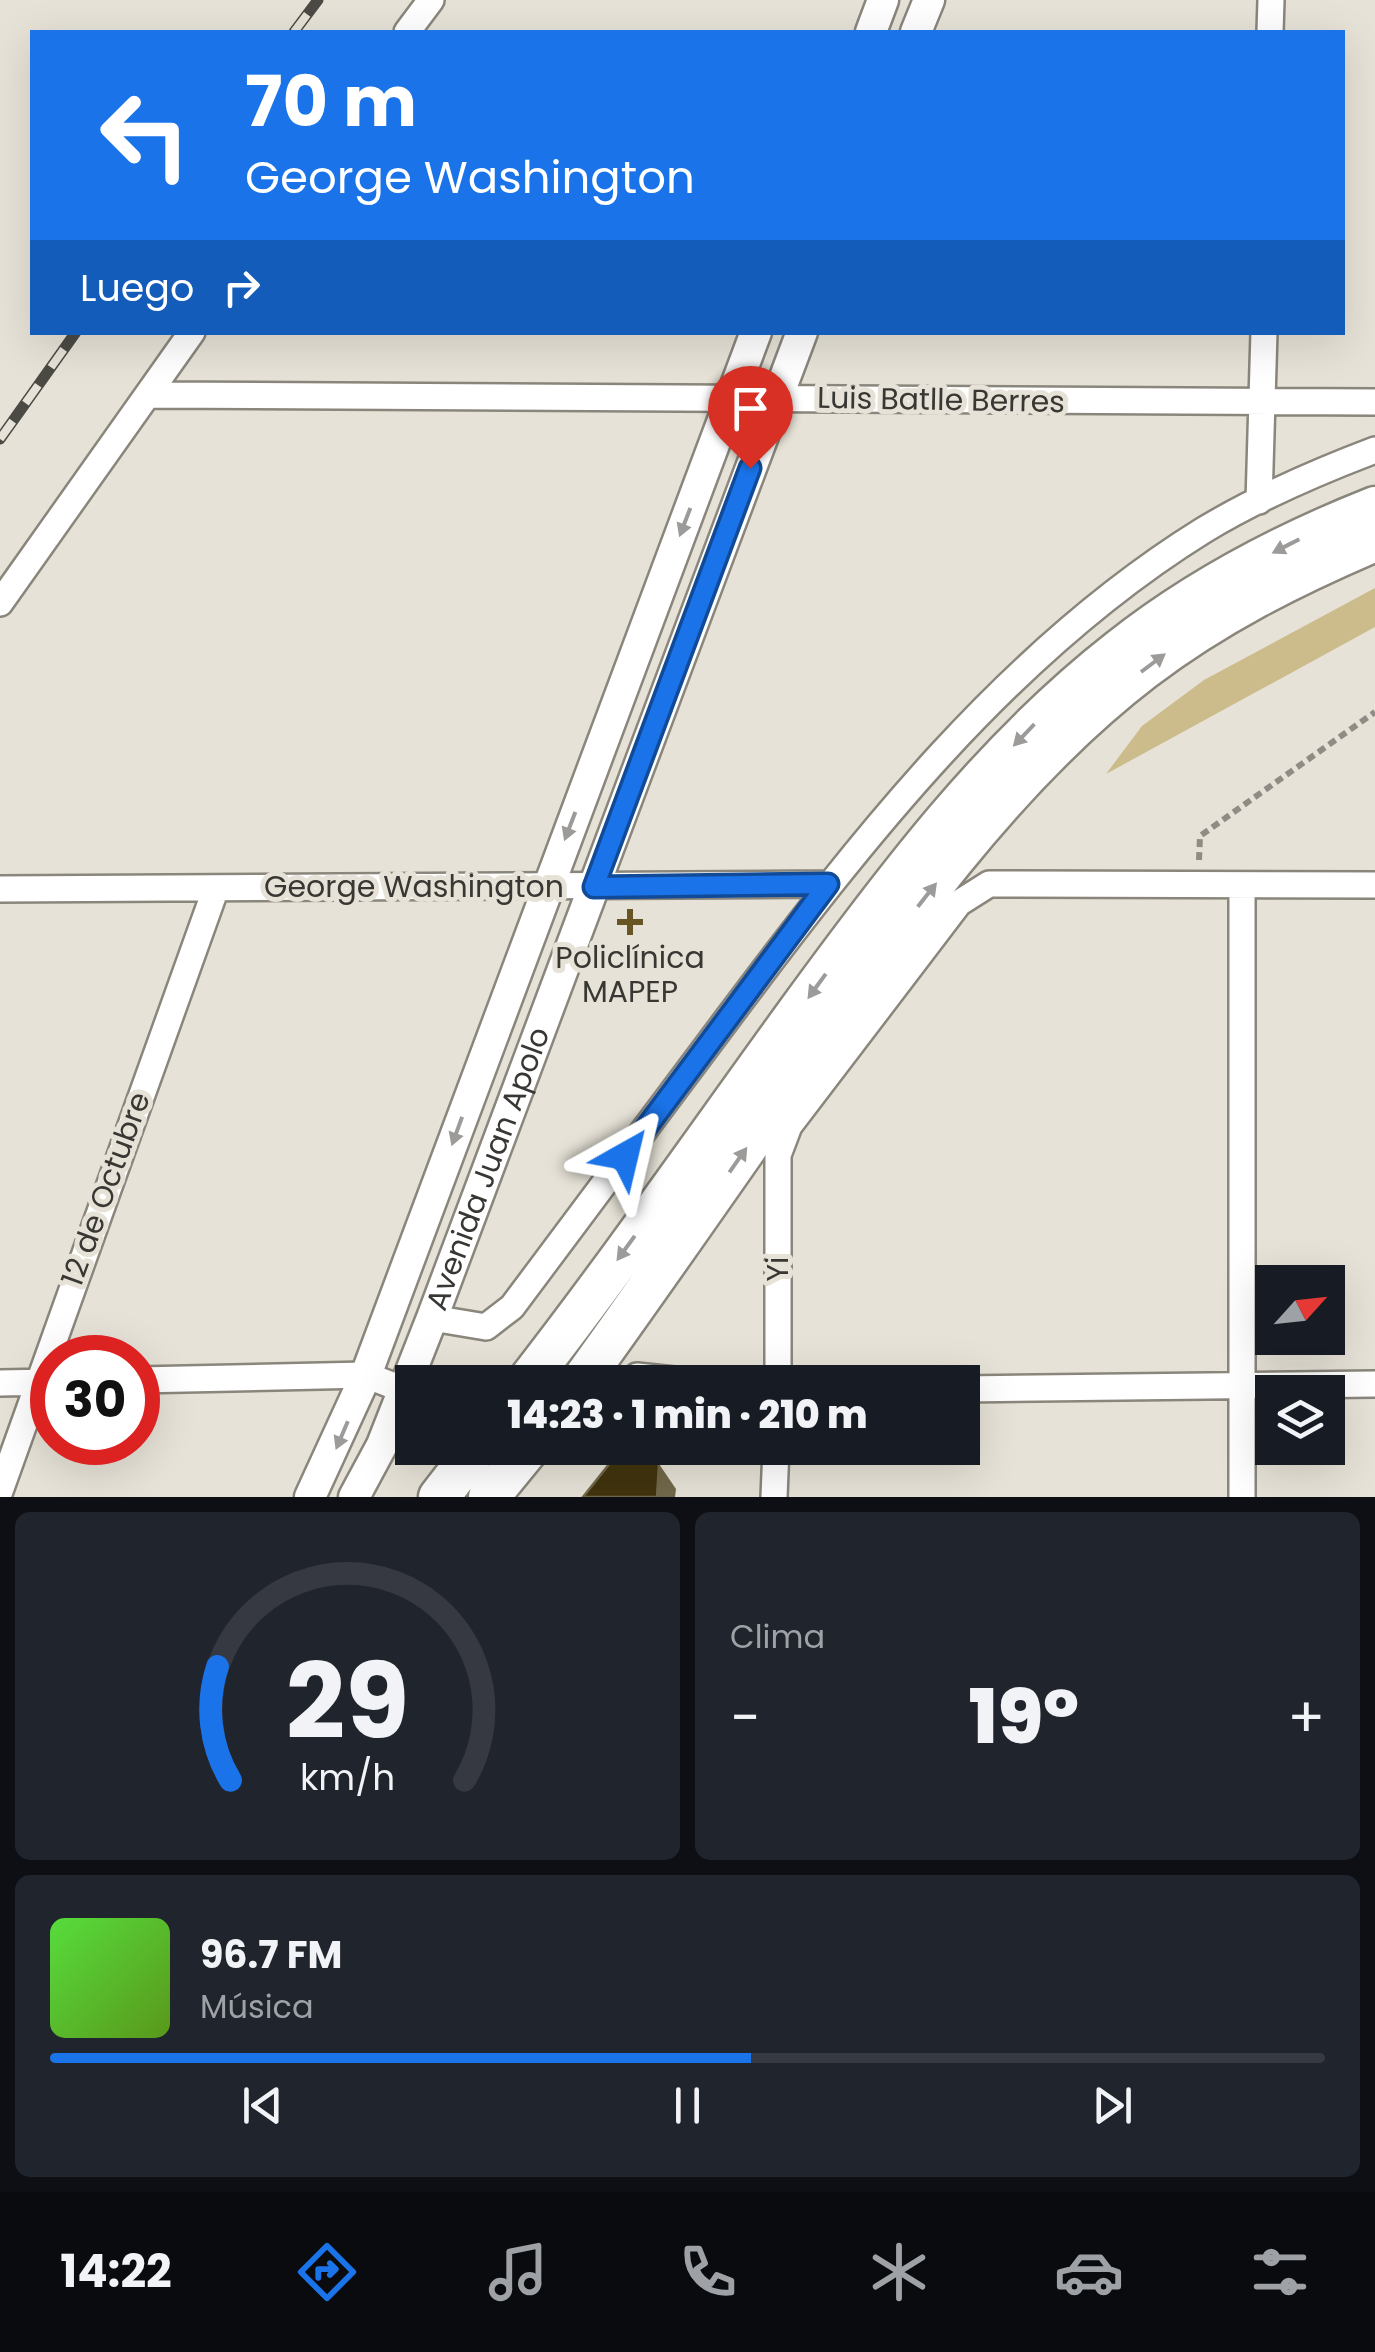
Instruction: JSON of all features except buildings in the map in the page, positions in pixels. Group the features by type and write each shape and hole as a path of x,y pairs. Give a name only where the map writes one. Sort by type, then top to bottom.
{"highway":[{"path":"539,1365 851,939 952,814 1034,724 1118,650 1200,593 1292,542 1375,507"},
{"path":"593,1365 876,961 969,842 1041,761 1112,695 1180,643 1256,596 1375,541"},
{"path":"439,1497 464,1465"},
{"path":"489,1497 516,1465"}],"street":[{"path":"409,30 431,0"},
{"path":"872,30 884,0"},
{"path":"917,30 928,0"},
{"path":"1270,30 1271,0"},
{"path":"0,603 190,335"},
{"name":"Avenida Juan Apolo","path":"310,1497 366,1374 755,335"},
{"name":"Avenida Juan Apolo","path":"414,1365 801,335"},
{"path":"1259,501 1264,335"},
{"name":"Luis Batlle Berres","path":"148,395 1375,402"},
{"path":"432,1318 486,1327 512,1308 828,884 922,776 1040,658 1163,558 1259,501 1375,450"},
{"name":"George Washington","path":"0,889 828,884"},
{"name":"Yi","path":"778,1365 778,1155 789,1126 958,902 989,884 1199,884"},
{"path":"1199,884 1375,885"},
{"path":"1242,885 1242,1497"},
{"name":"12 de Octubre","path":"60,1335 216,888"},
{"path":"160,1379 366,1374 395,1386"},
{"path":"0,1382 30,1382"},
{"path":"980,1389 1375,1384"},
{"name":"Avenida Juan Apolo","path":"354,1497 395,1412"},
{"name":"12 de Octubre","path":"0,1491 30,1417"},
{"path":"774,1497 775,1465"}],"path":[{"path":"1199,884 1200,836 1375,712"}],"shaded area":[{"path":"1375,588 1375,627 1106,774 1142,726 1204,680"}],"railway":[{"path":"296,30 318,0"},
{"path":"0,439 74,335"}],"place":[{"name":"Policlínica MAPEP","path":"630,922"}],"route":[{"path":"625,1156 828,884 594,887 750,468"}]}
